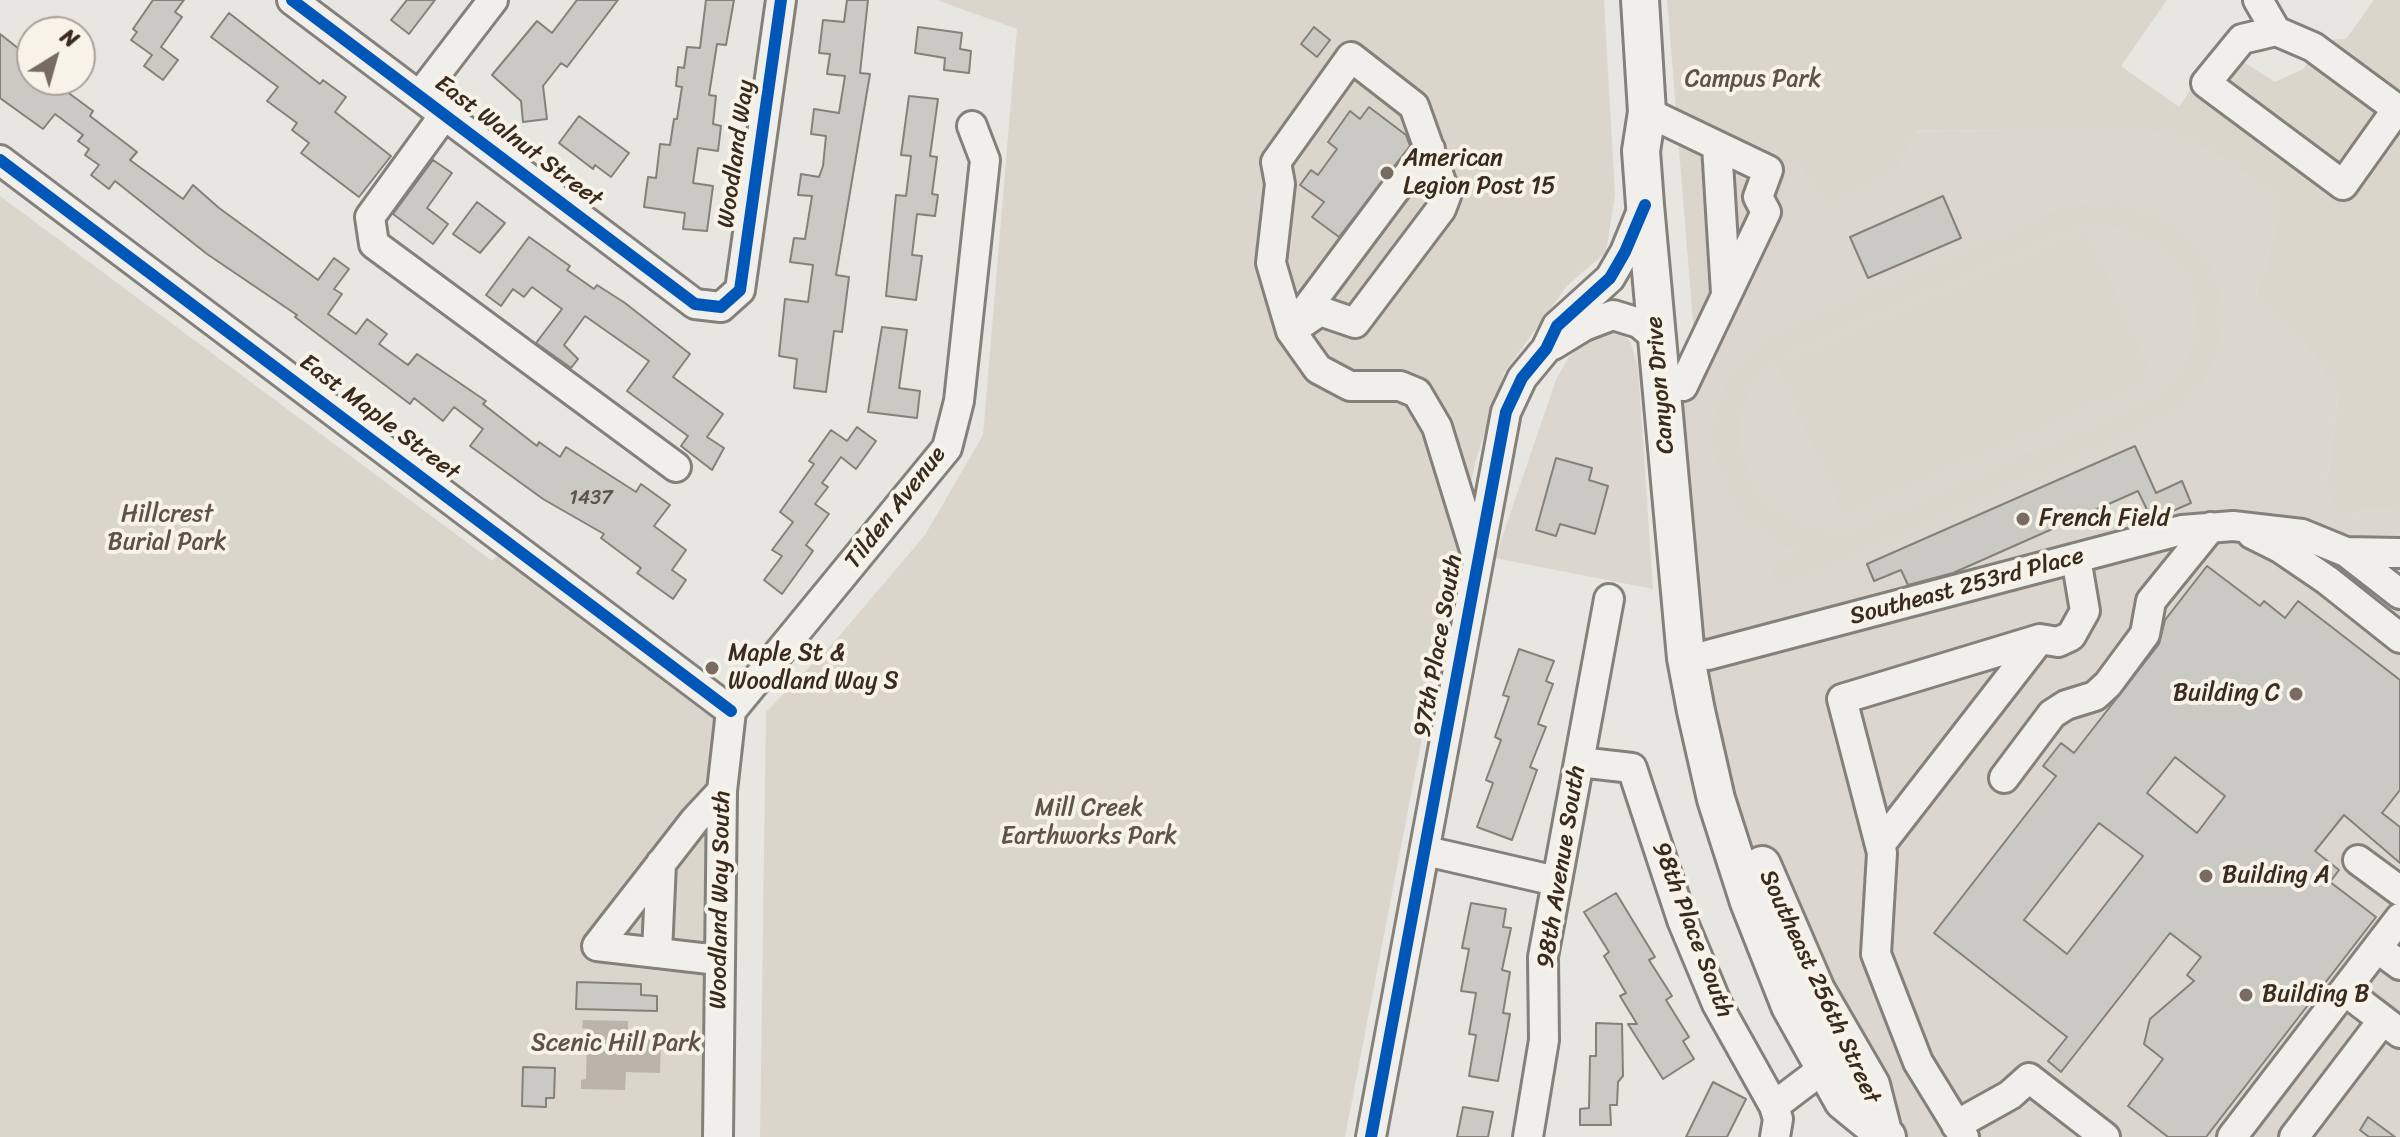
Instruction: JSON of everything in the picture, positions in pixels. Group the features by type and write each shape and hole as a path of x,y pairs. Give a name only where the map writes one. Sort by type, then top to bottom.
{"main road":[{"name":"Canyon Drive","path":"1640,0 1647,112 1641,151 1645,205 1658,339 1697,657"},
{"name":"Canyon Drive","path":"1647,112 1663,151 1683,386 1697,657"},
{"name":"Southeast 256th Street","path":"1697,657 1716,799 1749,902 1790,1006 1843,1101 1885,1134"},
{"name":"Southeast 256th Street","path":"1697,657 1716,709 1736,790 1769,887 1816,990 1871,1085 1885,1134"}],"street":[{"name":"East Walnut Street","path":"292,0 695,304 721,307"},
{"path":"420,95 493,0"},
{"name":"Woodland Way","path":"721,307 740,290 781,0"},
{"path":"2258,0 2276,31 2313,47 2397,109 2343,185 2206,83 2242,39 2276,31"},
{"path":"1291,331 1320,311 1355,323 1441,209 1446,196 1414,106 1351,57 1276,162 1280,184 1271,263 1291,331 1303,352 1332,379 1350,386 1400,386 1417,393 1437,427 1477,557"},
{"path":"1647,112 1768,170 1758,197 1766,212 1683,386"},
{"path":"445,114 370,217 374,244 676,467"},
{"name":"Tilden Avenue","path":"731,711 947,448 959,401 985,160 972,126"},
{"path":"1717,146 1726,297"},
{"path":"1291,331 1395,190 1430,149"},
{"name":"East Maple Street","path":"0,160 731,711"},
{"name":"97th Place South","path":"1371,1137 1506,412 1522,378 1546,349 1557,326 1610,278 1645,205"},
{"name":"97th Place South","path":"1546,349 1584,326 1613,315 1639,323 1658,339"},
{"path":"2004,778 2052,714 2066,705 2095,696 2108,684 2145,634 2151,601 2222,526 2280,548 2400,638"},
{"name":"Southeast 253rd Place","path":"1697,657 2182,530 2222,526 2302,534 2346,552 2400,594"},
{"path":"2346,552 2400,553"},
{"path":"2076,558 2085,601 2080,624 2071,636 2058,642 2040,639 1842,699 1880,845 1876,954 1918,1062 1960,1131 2029,1078 2105,1137"},
{"name":"98th Avenue South","path":"1528,1137 1544,1040 1543,957 1609,599"},
{"path":"1880,845 2040,639"},
{"name":"Woodland Way South","path":"718,1137 722,791 731,711"},
{"name":"98th Place South","path":"1579,762 1632,768 1682,920 1717,1004 1774,1106 1778,1119 1775,1137"},
{"path":"718,960 597,946 722,791"},
{"path":"1426,851 1556,881"},
{"path":"2358,860 2400,891"},
{"path":"657,953 661,863"},
{"path":"2232,1137 2400,918"},
{"path":"2377,948 2400,965"},
{"path":"2294,1137 2392,1026 2345,991"},
{"path":"1774,1106 1824,1068"}],"shaded area":[{"path":"2146,128 2188,139 2236,167 2278,202 2278,220 2255,300 2315,357 2338,397 2326,486 2337,515 2400,507 2400,1137 1887,1137 1724,796 1670,416 1740,267 1811,133"},
{"path":"1604,331 1619,333 1630,341 1638,367 1653,589 1495,558 1556,380 1568,358 1590,338"},
{"path":"583,1020 628,1021 628,1038 661,1039 660,1073 626,1072 625,1090 581,1089 581,1080 586,1079 587,1029 582,1028"}],"green space":[{"name":"Mill Creek Earthworks Park","path":"937,0 1604,0 1615,195 1606,252 1567,286 1504,373 1475,463 1345,1137 760,1137 766,712 835,641 925,535 983,435 1017,29"},
{"name":"Campus Park","path":"1667,0 2167,0 2121,66 2179,107 2231,29 2245,63 2275,82 2303,69 2325,40 2346,39 2374,0 2400,0 2400,507 2337,515 2326,486 2338,397 2315,357 2255,300 2278,220 2278,202 2236,167 2188,139 2146,129 1916,131 1897,169 1826,207 1797,160 1696,360"},
{"path":"0,196 492,561 509,543 731,711 707,1137 0,1137"},
{"path":"2118,200 2169,220 2192,240 2209,263 2219,288 2223,314 2216,356 2201,385 2184,405 2165,419 1780,589 1770,563 1797,551 1776,544 1741,515 1724,488 1711,438 1714,415 1728,380 1752,348 1773,332 2067,206","holes":["2104,225 2128,230 2164,249 2180,265 2191,287 2197,313 2192,346 2183,367 2152,398 1853,529 1833,531 1813,527 1792,519 1759,495 1740,451 1741,418 1751,387 1776,364 1844,516 2154,380 2087,228 1778,363 1790,353 2083,226"]}],"building":[{"path":"153,0 184,0 175,12 182,17 161,47 178,60 163,80 144,66 152,55 131,40 137,32 133,29"},
{"path":"407,0 435,0 409,34 391,20"},
{"path":"577,0 618,0 567,67 561,63 543,86 547,119 523,122 521,101 492,75 537,21 552,33"},
{"path":"706,0 734,0 726,45 717,44 709,95 716,96 713,124 721,126 718,151 698,148 693,183 713,186 707,231 683,229 685,213 644,207 648,177 656,178 660,144 670,145 674,119 677,119 682,87 676,86 678,67 684,68 687,47 700,48"},
{"path":"847,0 868,0 860,73 870,74 836,275 849,277 842,332 834,331 826,392 794,388 797,359 779,356 785,299 808,302 813,265 790,262 794,238 805,239 812,196 798,195 801,174 819,177 823,166 826,136 811,134 814,109 839,113 845,76 827,74 830,54 819,53 823,20 844,22"},
{"path":"229,13 320,84 323,80 346,97 335,112 391,156 359,197 301,153 309,143 292,130 297,123 267,101 278,87 211,37"},
{"path":"918,27 962,33 960,49 971,51 969,73 944,70 945,58 915,53"},
{"path":"1314,27 1330,40 1317,57 1301,44"},
{"path":"0,34 16,47 16,96 73,96 93,111 90,116 137,152 130,160 183,199 193,185 219,208 318,280 334,258 349,269 334,289 342,294 328,314 356,334 367,319 387,334 379,344 408,365 417,354 486,401 483,404 537,446 539,442 560,457 566,447 636,492 641,484 670,505 654,526 686,550 672,570 686,580 673,599 637,573 641,568 601,538 604,534 543,499 470,446 483,429 454,407 443,421 414,398 410,404 295,317 297,315 207,254 115,181 109,189 91,175 99,165 85,155 89,149 78,141 83,135 55,114 43,129 0,98"},
{"path":"909,96 938,99 930,156 937,157 932,194 938,195 935,216 917,214 912,255 922,256 916,300 886,296 896,195 906,196 911,156 901,155"},
{"name":"American Legion Post 15","path":"1369,107 1406,135 1410,146 1339,237 1312,217 1324,202 1300,185 1311,170 1318,175 1337,149 1328,142 1350,111 1360,119"},
{"path":"579,116 629,153 611,177 595,165 593,169 559,143"},
{"path":"433,160 452,173 427,208 448,224 433,244 393,214"},
{"path":"1943,196 1961,238 1868,278 1850,237"},
{"path":"477,202 505,223 480,253 453,234"},
{"path":"529,237 570,266 567,270 594,289 597,285 625,303 690,354 673,377 723,414 707,437 724,448 712,470 681,446 688,436 627,391 649,361 585,316 564,345 578,359 571,368 536,343 562,309 532,287 524,297 513,289 501,306 486,295"},
{"path":"882,327 907,330 899,388 920,391 917,418 868,412"},
{"path":"857,427 876,441 856,469 841,457 822,483 828,487 815,504 829,514 806,545 813,551 782,594 764,580 782,556 772,550 793,522 780,512 814,464 809,461 831,430 847,441"},
{"name":"French Field","path":"2135,446 2156,493 2182,481 2191,503 2152,520 2138,491 1953,573 1908,585 1901,570 1874,581 1867,564"},
{"path":"1556,458 1592,468 1589,480 1608,486 1595,534 1560,524 1556,536 1536,530"},
{"path":"2207,566 2260,606 2264,601 2285,618 2298,601 2400,680 2400,790 2382,813 2400,827 2400,863 2344,815 2315,851 2339,870 2330,882 2376,917 2206,1137 2168,1137 2128,1106 2163,1059 2144,1044 2150,1019 2194,981 2187,975 2201,957 2170,933 2061,1072 2048,1061 2067,1037 1934,933 2056,776 2043,766 2061,743 2074,753 2159,644 2165,620","holes":["2175,757 2225,796 2197,833 2147,793","2099,823 2143,856 2067,954 2024,920"]},
{"path":"1519,649 1554,661 1546,681 1553,684 1538,724 1546,727 1530,767 1537,770 1512,840 1477,827 1493,783 1486,780 1501,740 1495,737 1509,697 1503,695"},
{"path":"1616,893 1655,957 1649,960 1672,996 1666,1000 1689,1037 1683,1041 1694,1059 1663,1079 1628,1024 1637,1024 1620,996 1626,993 1604,956 1609,952 1584,912"},
{"path":"1471,903 1506,909 1503,927 1511,928 1502,970 1510,972 1503,1013 1510,1014 1498,1081 1469,1076 1476,1035 1469,1034 1476,993 1461,991 1469,949 1462,948"},
{"path":"577,982 641,984 641,995 657,996 657,1011 576,1009"},
{"path":"1596,1023 1622,1024 1623,1076 1618,1082 1617,1105 1610,1105 1611,1125 1580,1125 1580,1109 1589,1108 1590,1056 1596,1056"},
{"path":"523,1067 555,1068 554,1098 546,1098 546,1107 522,1106"},
{"path":"1713,1082 1746,1099 1727,1137 1686,1137"},
{"path":"1463,1107 1493,1112 1488,1137 1457,1137"},
{"path":"2368,1117 2395,1137 2369,1137 2360,1130"}],"cycle path":[{"path":"292,0 695,304 721,307 740,290 781,0"},
{"path":"0,160 731,711"},
{"path":"1371,1137 1506,412 1522,378 1546,349 1557,326 1610,278 1645,205"}],"place":[{"name":"American Legion Post 15","path":"1387,173"},
{"name":"French Field","path":"2023,519"},
{"name":"Maple St & Woodland Way S","path":"712,668"},
{"name":"Building C","path":"2296,694"},
{"name":"Building A","path":"2206,876"},
{"name":"Building B","path":"2246,995"}],"park label":[{"name":"Hillcrest Burial Park","path":"167,529"},
{"name":"Scenic Hill Park","path":"616,1044"}]}
